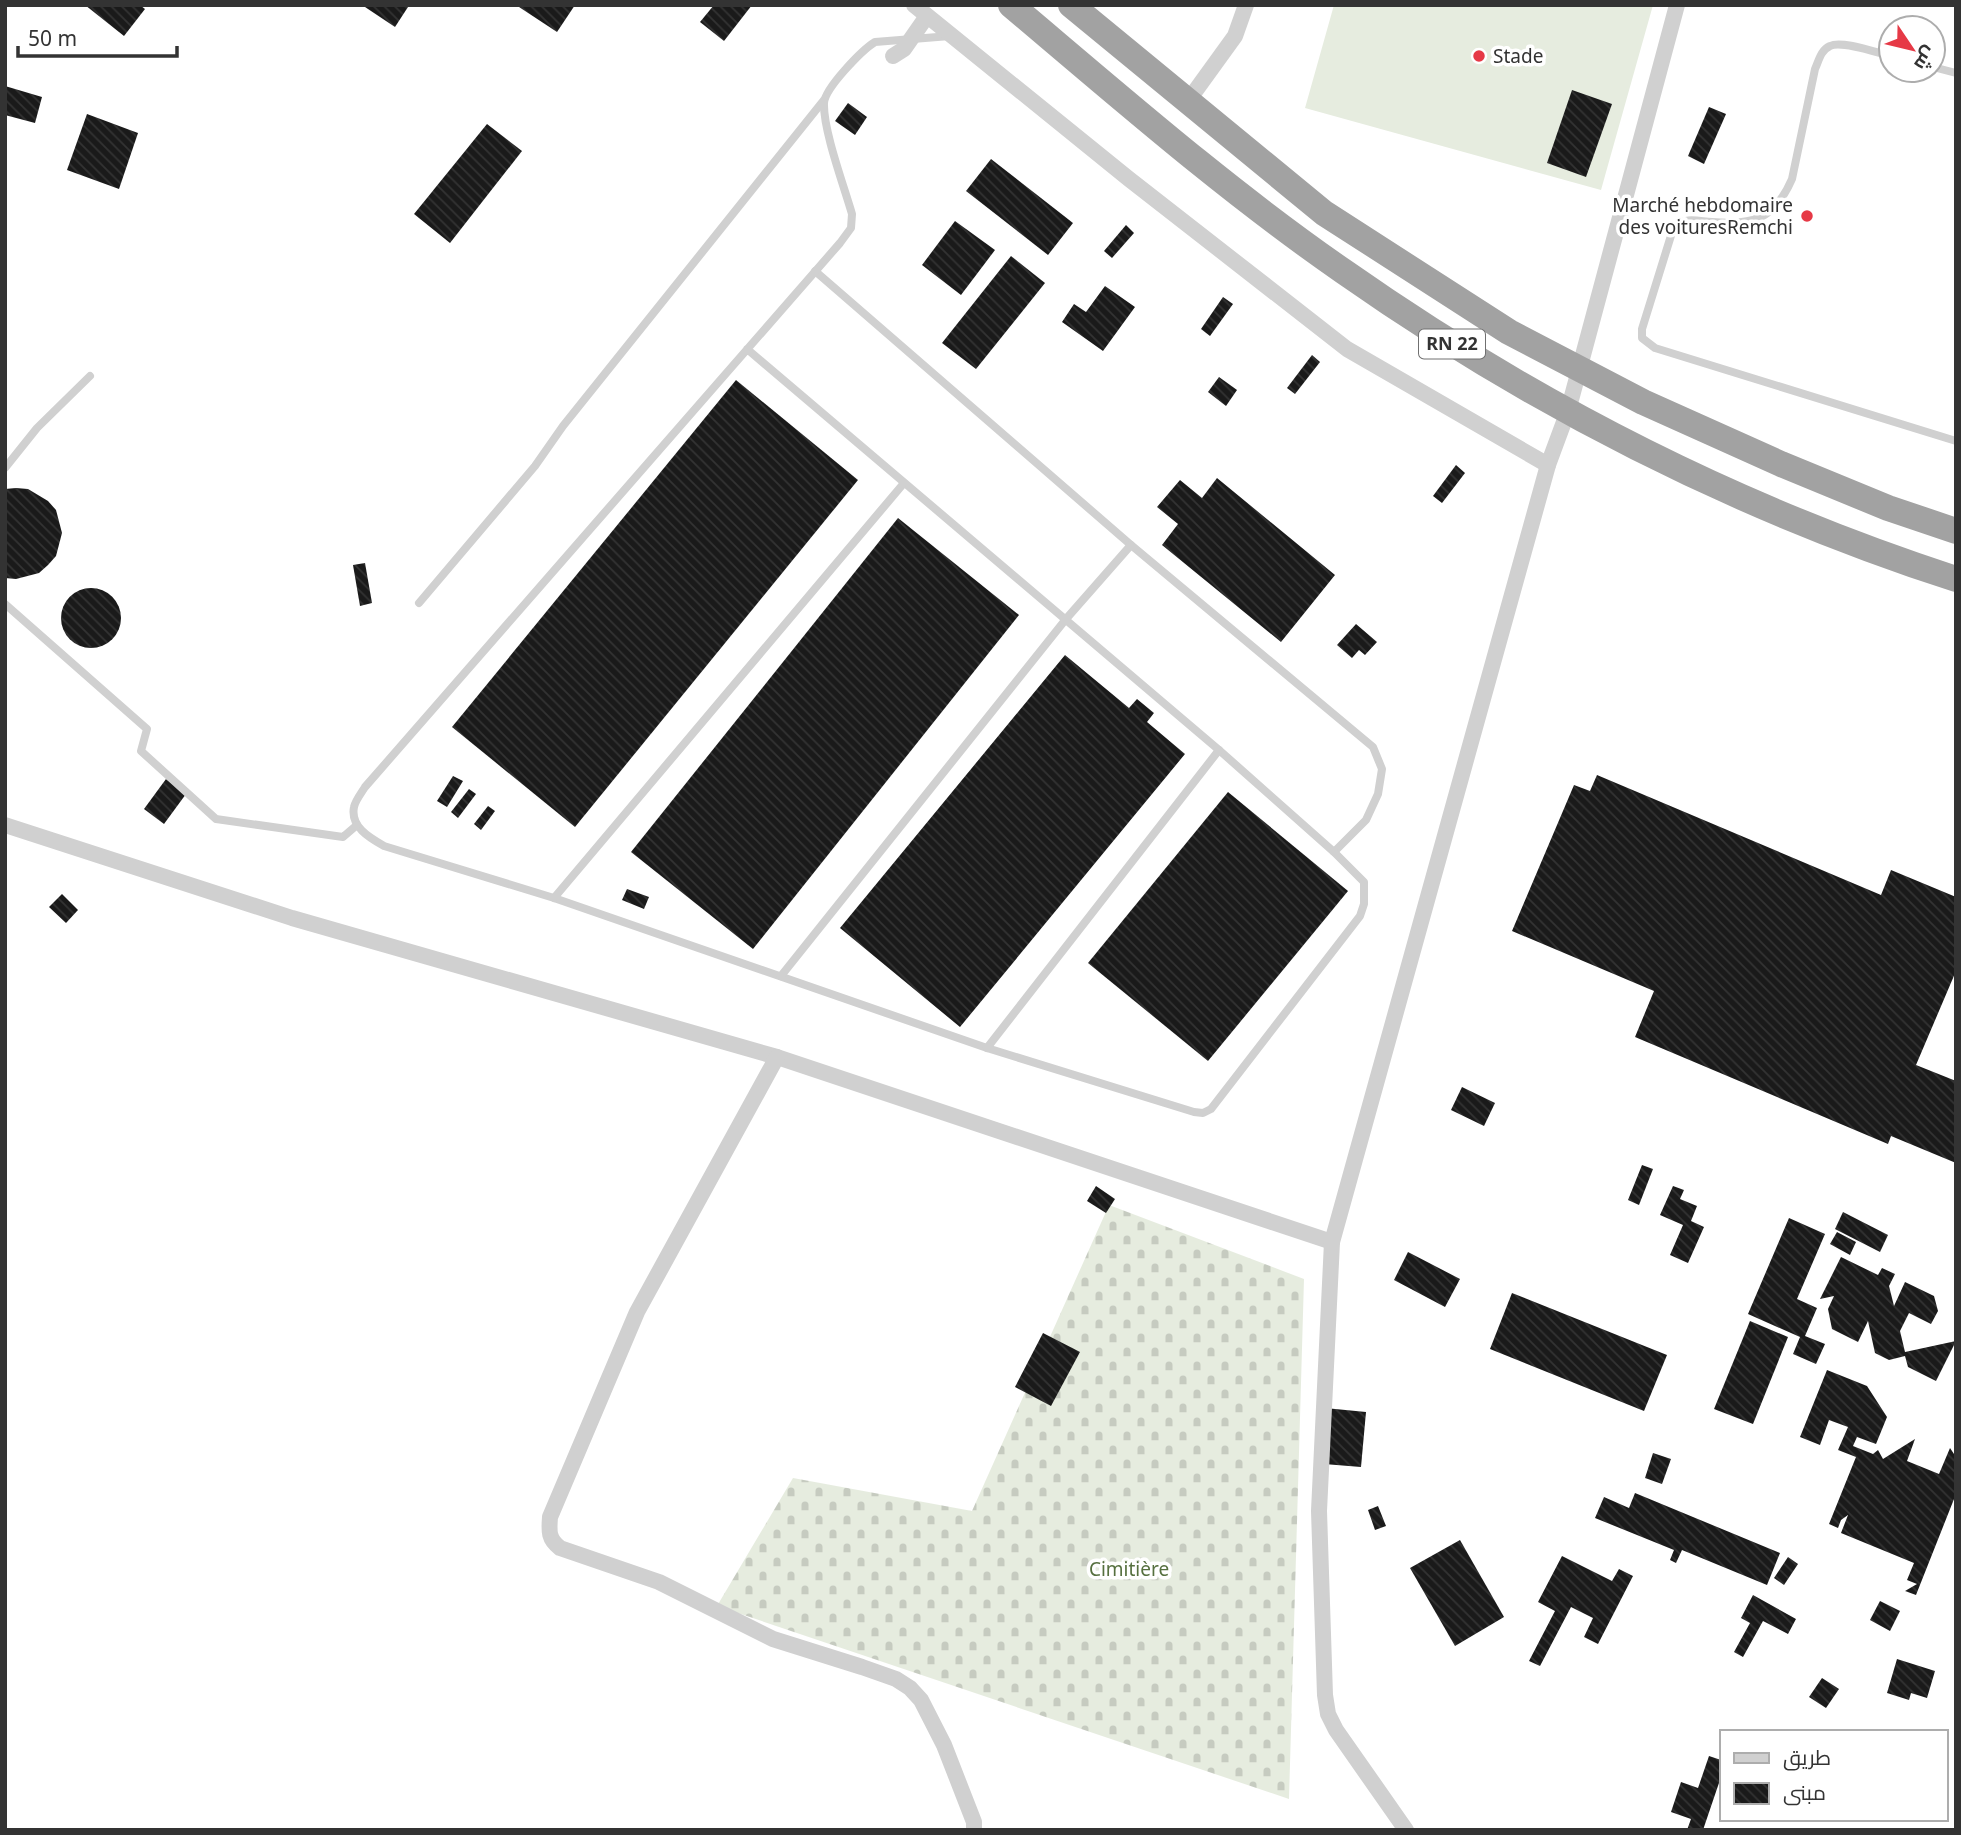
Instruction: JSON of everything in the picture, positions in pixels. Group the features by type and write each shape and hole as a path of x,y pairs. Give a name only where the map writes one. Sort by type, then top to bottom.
{"highway":[{"name":"RN 22","path":"1011,5 1208,171 1342,271 1482,363 1690,475 1889,558 1956,579"},
{"name":"RN 22","path":"1071,5 1324,213 1499,326 1643,402 1781,464 1888,508 1956,531"}],"street":[{"path":"1188,101 1235,36 1246,5"},
{"path":"1406,1830 1336,1730 1328,1714 1325,1695 1318,1511 1332,1242 1548,465 1569,411 1678,5"},
{"path":"893,56 904,49 912,38 921,10 1129,179 1347,349 1548,465"},
{"path":"5,825 292,918 777,1057 1332,1242"},
{"path":"777,1057 637,1312 550,1517 548,1535 553,1544 560,1548 659,1582 773,1639 896,1679 910,1688 921,1700 944,1745 974,1822 974,1830"}],"lane":[{"path":"419,603 535,466 563,426 865,48 875,42 952,36"},
{"path":"1877,53 1832,44 1822,52 1815,69 1792,179 1785,195 1766,216 1739,222 1682,220 1674,226 1642,329 1642,338 1655,348 1956,441"},
{"path":"747,349 1219,750 1364,882 1364,904 1360,916 1211,1109 1203,1113 1194,1112 987,1048 554,898 384,846 368,837 357,825 354,808 365,787 851,228 852,214 825,119 824,100"},
{"path":"815,271 1130,545 1373,747 1382,769 1378,794 1366,820 1334,852"},
{"path":"5,468 37,428 90,376"},
{"path":"554,898 904,483"},
{"path":"781,976 1066,619 1130,545"},
{"path":"5,604 147,729 141,751 216,819 343,837 357,825"},
{"path":"987,1048 1219,750"}],"green space":[{"name":"Stade","path":"1334,5 1653,5 1601,190 1305,108"},
{"name":"Cimitière","path":"1109,1205 1304,1279 1289,1799 717,1606 793,1478 972,1511"}],"building":[{"path":"85,5 140,5 145,9 124,36"},
{"path":"362,5 406,5 408,7 395,27"},
{"path":"516,5 575,5 557,32"},
{"path":"714,5 752,5 724,41 700,22"},
{"path":"5,86 42,97 35,123 5,115"},
{"path":"1572,90 1612,104 1586,177 1547,163"},
{"path":"848,103 867,117 855,135 835,121"},
{"path":"1709,107 1726,114 1704,164 1688,156"},
{"path":"87,114 138,133 119,189 67,170"},
{"path":"487,124 522,151 450,243 414,214"},
{"path":"991,159 1073,223 1048,255 966,191"},
{"path":"955,221 995,250 961,295 922,265"},
{"path":"1126,225 1134,233 1112,258 1104,251"},
{"path":"1011,256 1045,283 976,369 942,343"},
{"path":"1105,286 1135,307 1103,351 1062,322 1074,304 1086,312"},
{"path":"1223,297 1233,304 1210,336 1201,329"},
{"path":"1312,355 1320,362 1295,394 1287,388"},
{"path":"1219,377 1237,390 1226,406 1208,392"},
{"path":"736,380 858,480 575,827 452,727"},
{"path":"1456,465 1465,473 1442,503 1433,496"},
{"path":"1217,478 1335,575 1281,642 1162,545 1178,524 1157,507 1180,480 1202,498"},
{"path":"5,489 28,489 48,501 56,510 62,533 56,556 48,565 39,573 16,579 5,578"},
{"path":"898,518 1019,615 753,949 631,852"},
{"path":"365,563 372,603 360,606 353,565"},
{"path":"85,588 97,588 116,601 121,618 119,630 108,643 97,648 85,648 66,635 61,624 61,612 74,593"},
{"path":"1356,624 1377,642 1365,655 1359,650 1352,658 1337,645"},
{"path":"1065,655 1129,708 1137,699 1154,713 1147,722 1185,754 960,1027 840,928"},
{"path":"1597,775 1881,895 1891,870 1956,897 1956,971 1916,1065 1956,1081 1956,1163 1891,1136 1888,1144 1635,1037 1654,991 1512,931 1574,785 1590,791"},
{"path":"453,776 463,781 447,807 437,801"},
{"path":"166,779 186,794 164,824 144,809"},
{"path":"469,789 476,794 458,818 451,812"},
{"path":"1228,792 1348,891 1208,1061 1088,963"},
{"path":"488,806 495,811 481,830 474,824"},
{"path":"627,889 649,897 644,909 622,900"},
{"path":"62,894 78,910 66,923 49,907"},
{"path":"1462,1087 1495,1103 1484,1126 1451,1110"},
{"path":"1642,1165 1653,1169 1639,1205 1628,1200"},
{"path":"1096,1186 1115,1199 1106,1213 1087,1201"},
{"path":"1673,1186 1684,1190 1680,1199 1697,1206 1691,1221 1704,1227 1688,1263 1670,1255 1683,1225 1660,1215"},
{"path":"1843,1212 1888,1235 1880,1252 1835,1229"},
{"path":"1789,1218 1825,1234 1797,1299 1817,1308 1805,1336 1825,1344 1816,1364 1793,1354 1800,1337 1748,1314"},
{"path":"1837,1232 1856,1242 1850,1255 1830,1244"},
{"path":"1408,1252 1460,1279 1445,1307 1394,1280"},
{"path":"1841,1257 1878,1275 1882,1268 1895,1274 1889,1286 1894,1306 1905,1282 1934,1296 1938,1311 1931,1324 1909,1313 1900,1331 1905,1352 1956,1341 1936,1381 1908,1367 1905,1356 1889,1360 1875,1353 1868,1321 1858,1342 1832,1329 1828,1309 1834,1296 1820,1299"},
{"path":"1512,1293 1667,1355 1644,1411 1490,1349"},
{"path":"1750,1321 1788,1337 1753,1424 1714,1409"},
{"path":"1043,1333 1080,1352 1051,1406 1015,1387"},
{"path":"1827,1370 1867,1386 1887,1417 1876,1444 1857,1437 1853,1446 1873,1454 1878,1450 1883,1459 1915,1439 1907,1461 1939,1474 1950,1448 1956,1457 1956,1494 1916,1595 1905,1591 1917,1584 1907,1580 1914,1563 1841,1533 1848,1515 1841,1520 1838,1528 1829,1524 1856,1457 1838,1450 1848,1427 1829,1420 1820,1445 1800,1437"},
{"path":"1325,1408 1366,1412 1361,1467 1324,1464"},
{"path":"1653,1453 1671,1459 1662,1484 1645,1478"},
{"path":"1635,1493 1780,1553 1767,1585 1682,1550 1676,1563 1670,1560 1674,1550 1595,1518 1604,1497 1629,1508"},
{"path":"1378,1506 1386,1526 1375,1530 1368,1510"},
{"path":"1460,1540 1504,1617 1455,1646 1410,1568"},
{"path":"1562,1556 1612,1581 1619,1569 1633,1576 1598,1644 1584,1637 1593,1618 1571,1607 1540,1666 1529,1661 1555,1611 1538,1602"},
{"path":"1788,1557 1798,1564 1784,1585 1774,1578"},
{"path":"1753,1595 1796,1619 1788,1634 1763,1621 1743,1657 1734,1652 1750,1623 1741,1618"},
{"path":"1880,1601 1900,1611 1890,1631 1870,1620"},
{"path":"1897,1659 1935,1671 1927,1698 1911,1693 1909,1700 1887,1693"},
{"path":"1822,1678 1839,1689 1826,1708 1809,1697"},
{"path":"1709,1756 1720,1760 1720,1780 1703,1830 1687,1830 1691,1819 1671,1812 1681,1782 1698,1788"}],"place":[{"name":"Stade","path":"1479,56"},
{"name":"Marché hebdomaire des voituresRemchi","path":"1807,216"}]}
